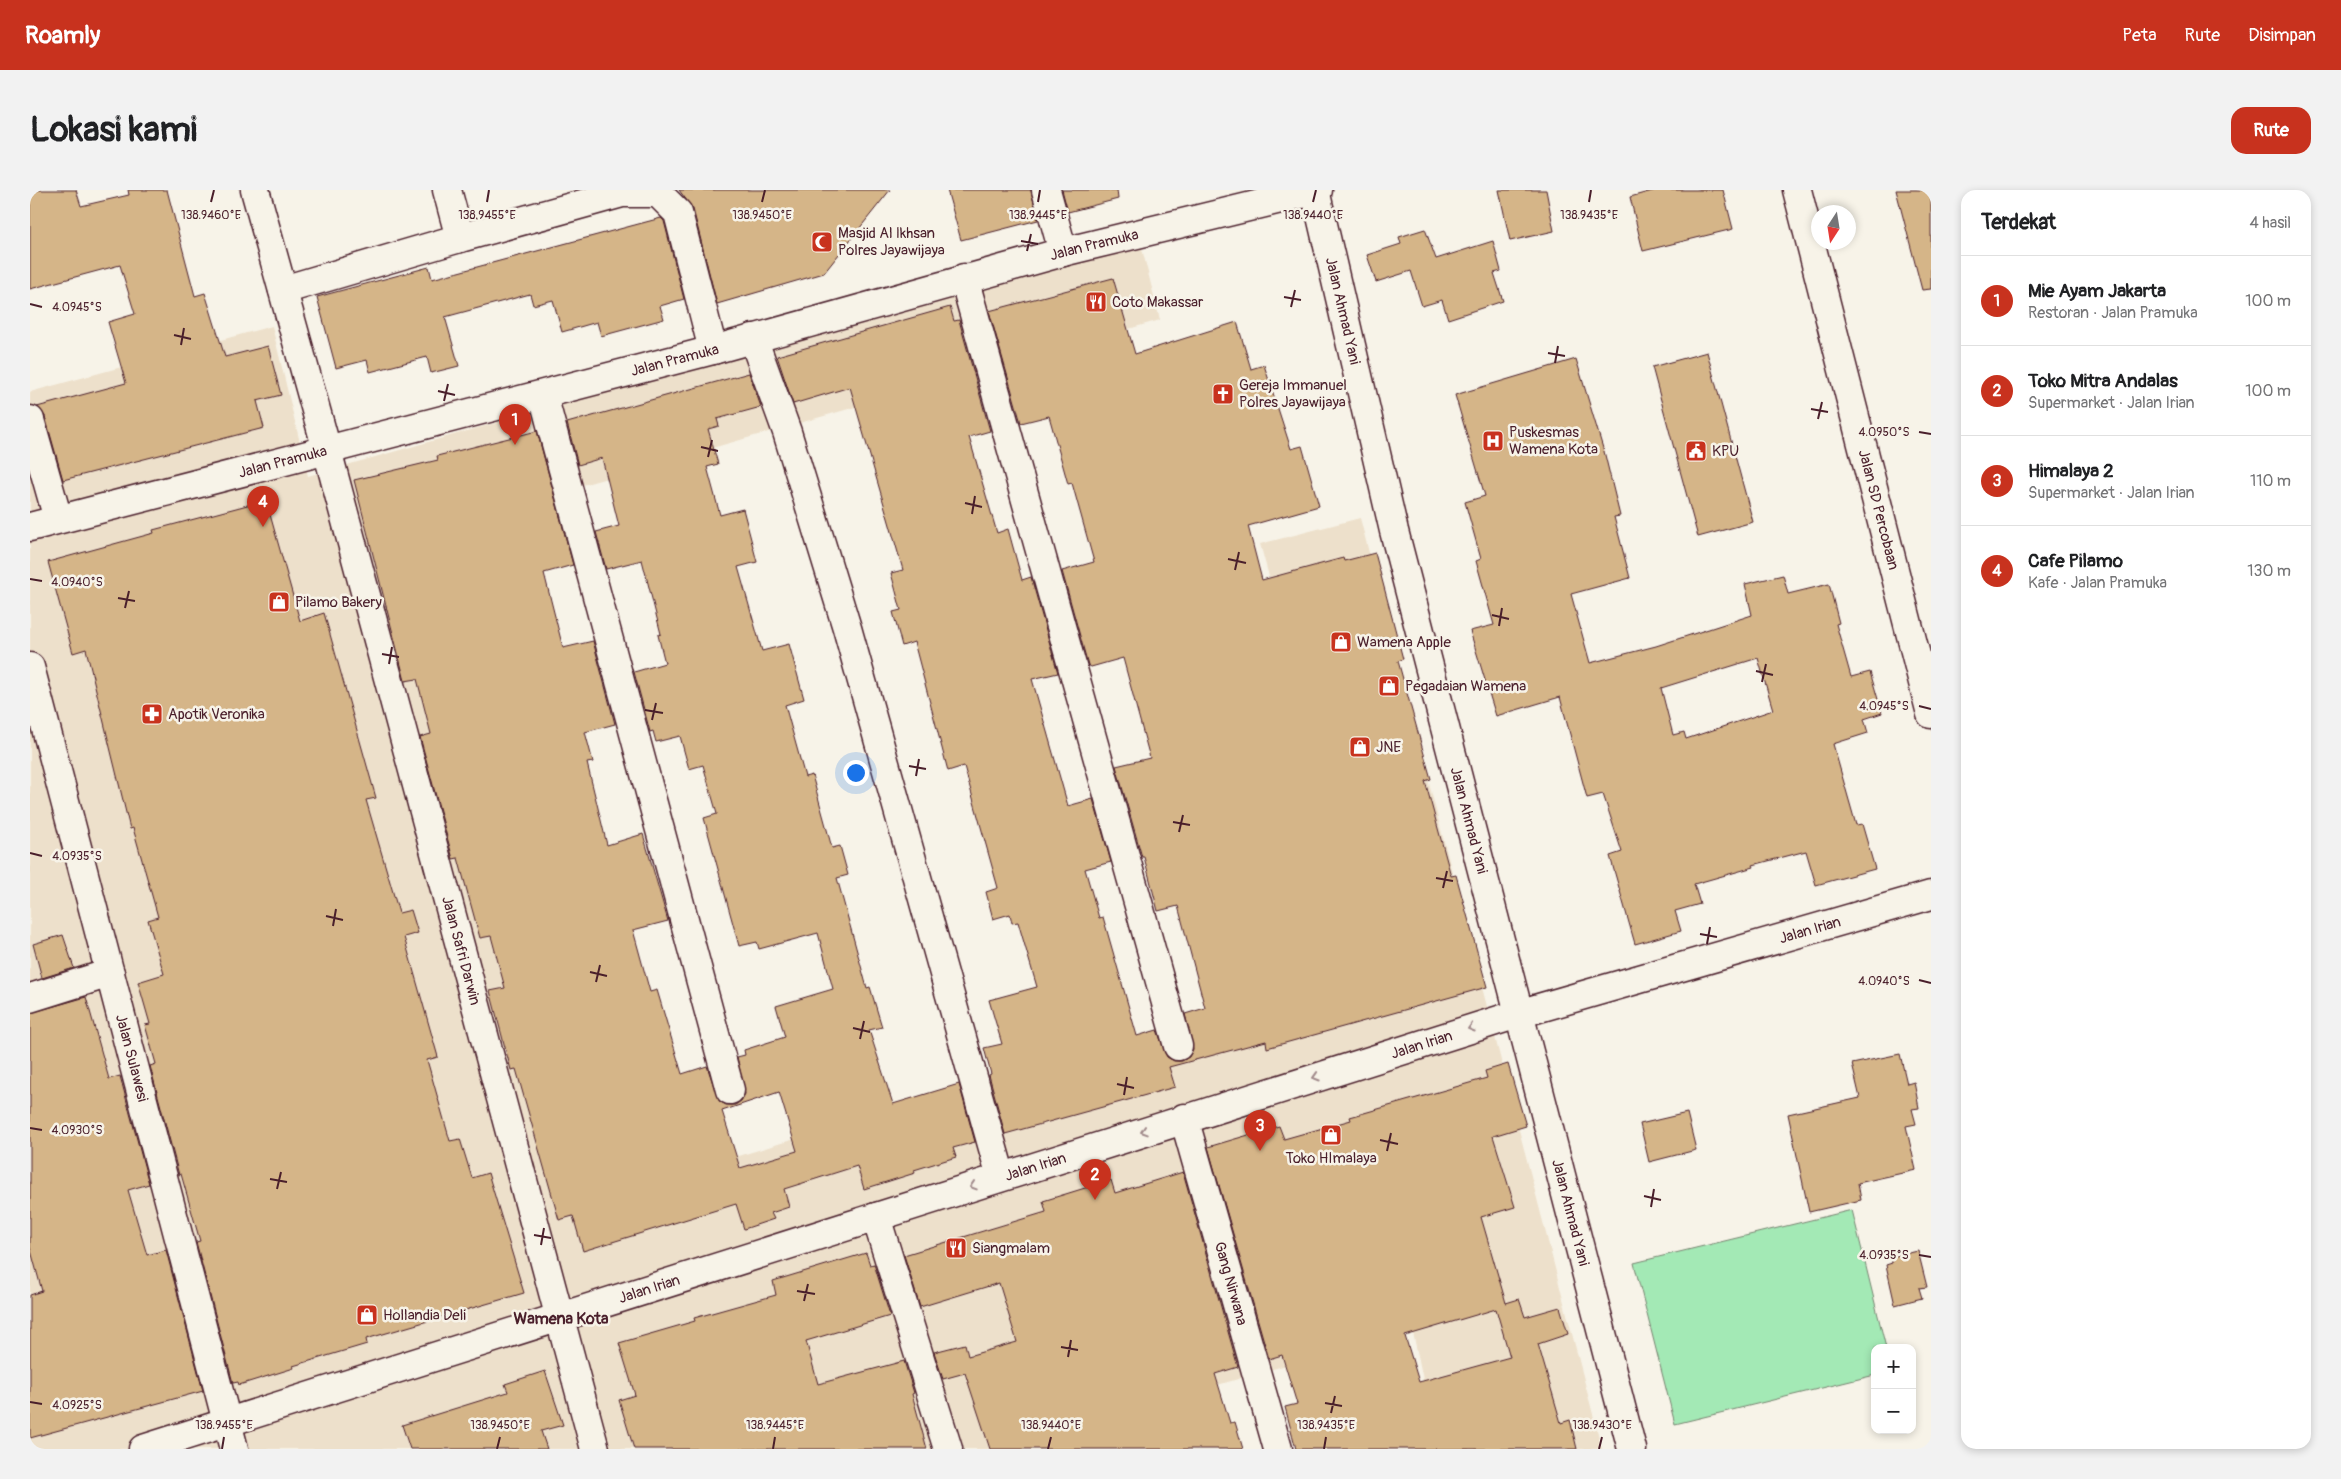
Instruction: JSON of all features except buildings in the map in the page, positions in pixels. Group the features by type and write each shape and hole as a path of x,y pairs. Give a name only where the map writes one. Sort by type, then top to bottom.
{"street":[{"name":"Jalan Safri Darwin","path":"255,190 327,450 595,1449"},
{"path":"448,190 460,238"},
{"path":"1046,190 1063,252"},
{"name":"Jalan Pramuka","path":"30,527 713,350 964,278 1063,252 1316,190"},
{"name":"Jalan Ahmad Yani","path":"1316,190 1394,531 1632,1449"},
{"name":"Jalan SD Percobaan","path":"1797,190 1931,714"},
{"path":"282,290 622,193 658,193 678,213 713,350"},
{"path":"964,278 1178,1046"},
{"path":"753,338 787,432 847,628 1001,1177"},
{"path":"543,395 730,1090"},
{"path":"30,420 58,519"},
{"name":"Jalan Sulawesi","path":"30,667 234,1449"},
{"name":"Jalan Irian","path":"143,1449 1184,1118 1518,1014 1931,895"},
{"path":"30,998 110,973"},
{"name":"Gang Nirwana","path":"1184,1118 1278,1449"},
{"path":"876,1217 948,1449"}],"shaded area":[{"path":"1140,241 1160,320 453,522 693,1170 962,1088 1379,974 1260,544 1360,518 1602,1449 1438,1449 1412,1328 1000,1449 30,1449 30,392 272,326 308,476"}],"green space":[{"path":"1852,1210 1885,1344 1871,1344 1871,1376 1675,1424 1634,1263"}],"place":[{"name":"Masjid Al Ikhsan Polres Jayawijaya","path":"822,242"},
{"name":"Coto Makassar","path":"1096,302"},
{"name":"Gereja Immanuel Polres Jayawijaya","path":"1223,394"},
{"name":"Puskesmas Wamena Kota","path":"1493,441"},
{"name":"Mie Ayam Jakarta","path":"515,445"},
{"name":"KPU","path":"1696,451"},
{"name":"Cafe Pilamo","path":"263,527"},
{"name":"Pilamo Bakery","path":"279,602"},
{"name":"Wamena Apple","path":"1341,642"},
{"name":"Pegadaian Wamena","path":"1389,686"},
{"name":"Apotik Veronika","path":"152,714"},
{"name":"JNE","path":"1360,747"},
{"name":"Toko HImalaya","path":"1331,1135"},
{"name":"Himalaya 2","path":"1260,1151"},
{"name":"Toko Mitra Andalas","path":"1095,1200"},
{"name":"Siangmalam","path":"956,1248"},
{"name":"Hollandia Deli","path":"367,1315"}],"district":[{"name":"Wamena Kota","path":"561,1319"}]}
